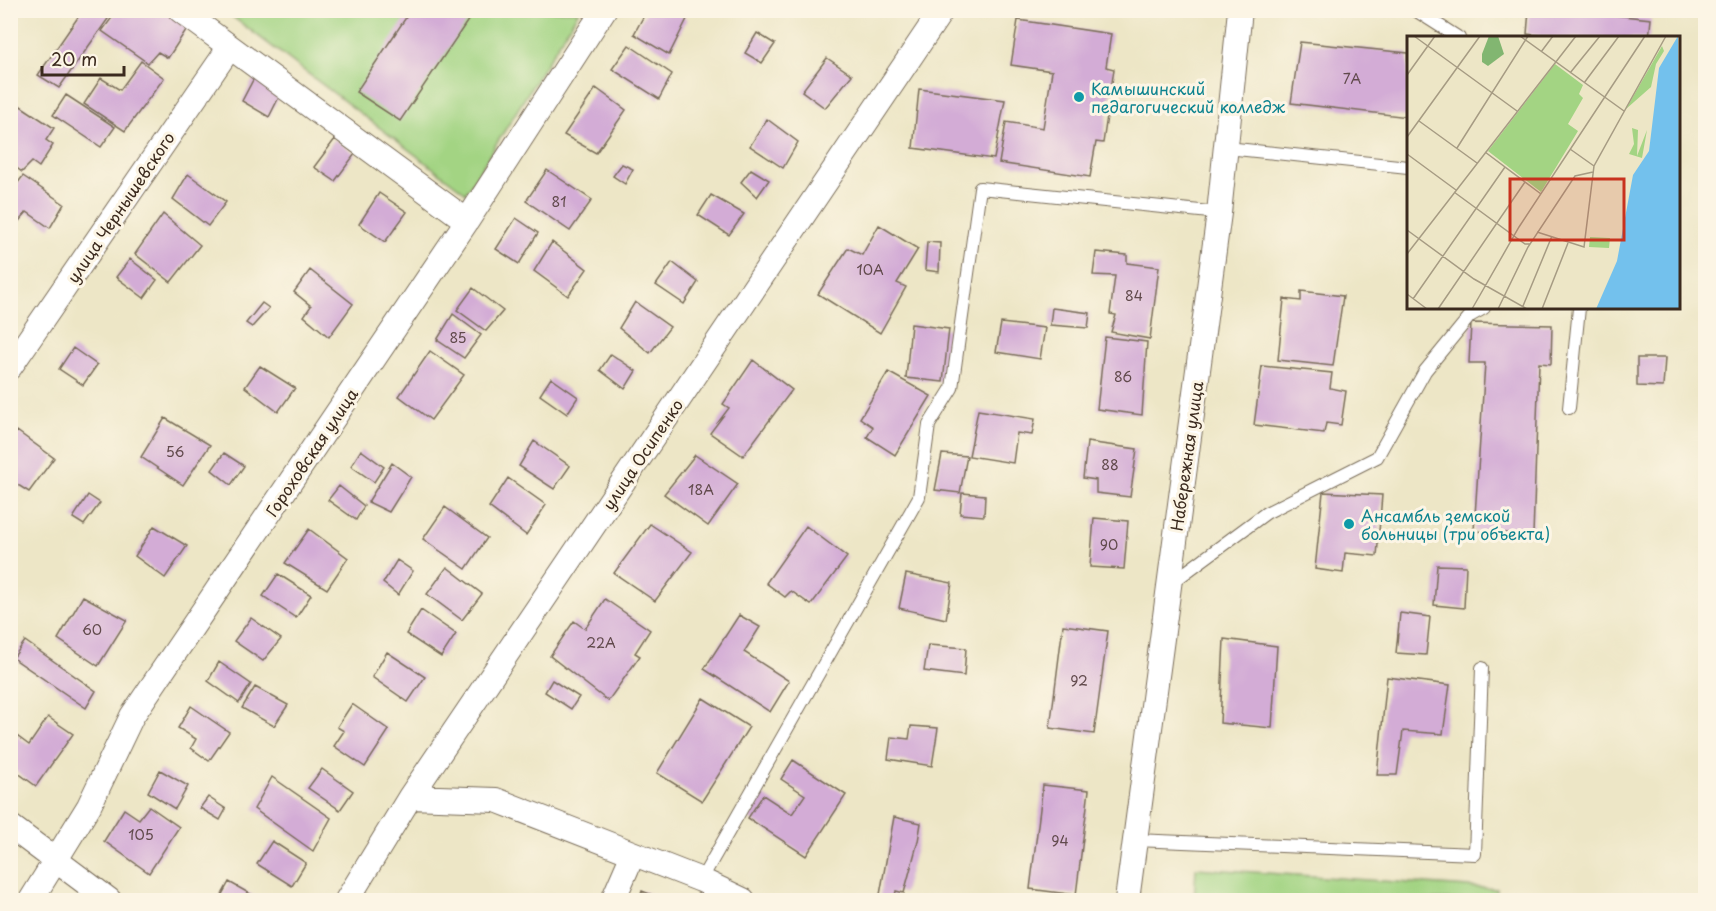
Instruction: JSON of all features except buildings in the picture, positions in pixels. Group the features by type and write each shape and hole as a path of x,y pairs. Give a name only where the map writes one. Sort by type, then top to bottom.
{"street":[{"path":"180,10 466,221"},
{"name":"Гороховская улица","path":"31,900 89,806 132,716 466,221 604,10"},
{"name":"улица Осипенко","path":"347,900 410,797 942,10"},
{"name":"Набережная улица","path":"1127,900 1219,213 1240,10"},
{"name":"улица Чернышевского","path":"10,367 230,47"},
{"path":"410,797 496,800 701,880 743,900"},
{"path":"10,826 109,900"},
{"path":"613,900 633,854"}],"lane":[{"path":"1415,10 1456,36"},
{"path":"1227,148 1407,167"},
{"path":"701,880 919,496 929,424 952,388 980,188 1219,213"},
{"path":"1169,585 1266,513 1377,457 1425,371 1470,316 1482,309"},
{"path":"1569,408 1579,309"},
{"path":"1135,840 1475,854 1482,668"}],"green space":[{"path":"225,11 579,11 466,193"},
{"path":"1196,868 1497,889 1496,900 1194,900"}],"place":[{"name":"Камышинский педагогический колледж","path":"1079,97"},
{"name":"Ансамбль земской больницы (три объекта)","path":"1349,524"}]}
